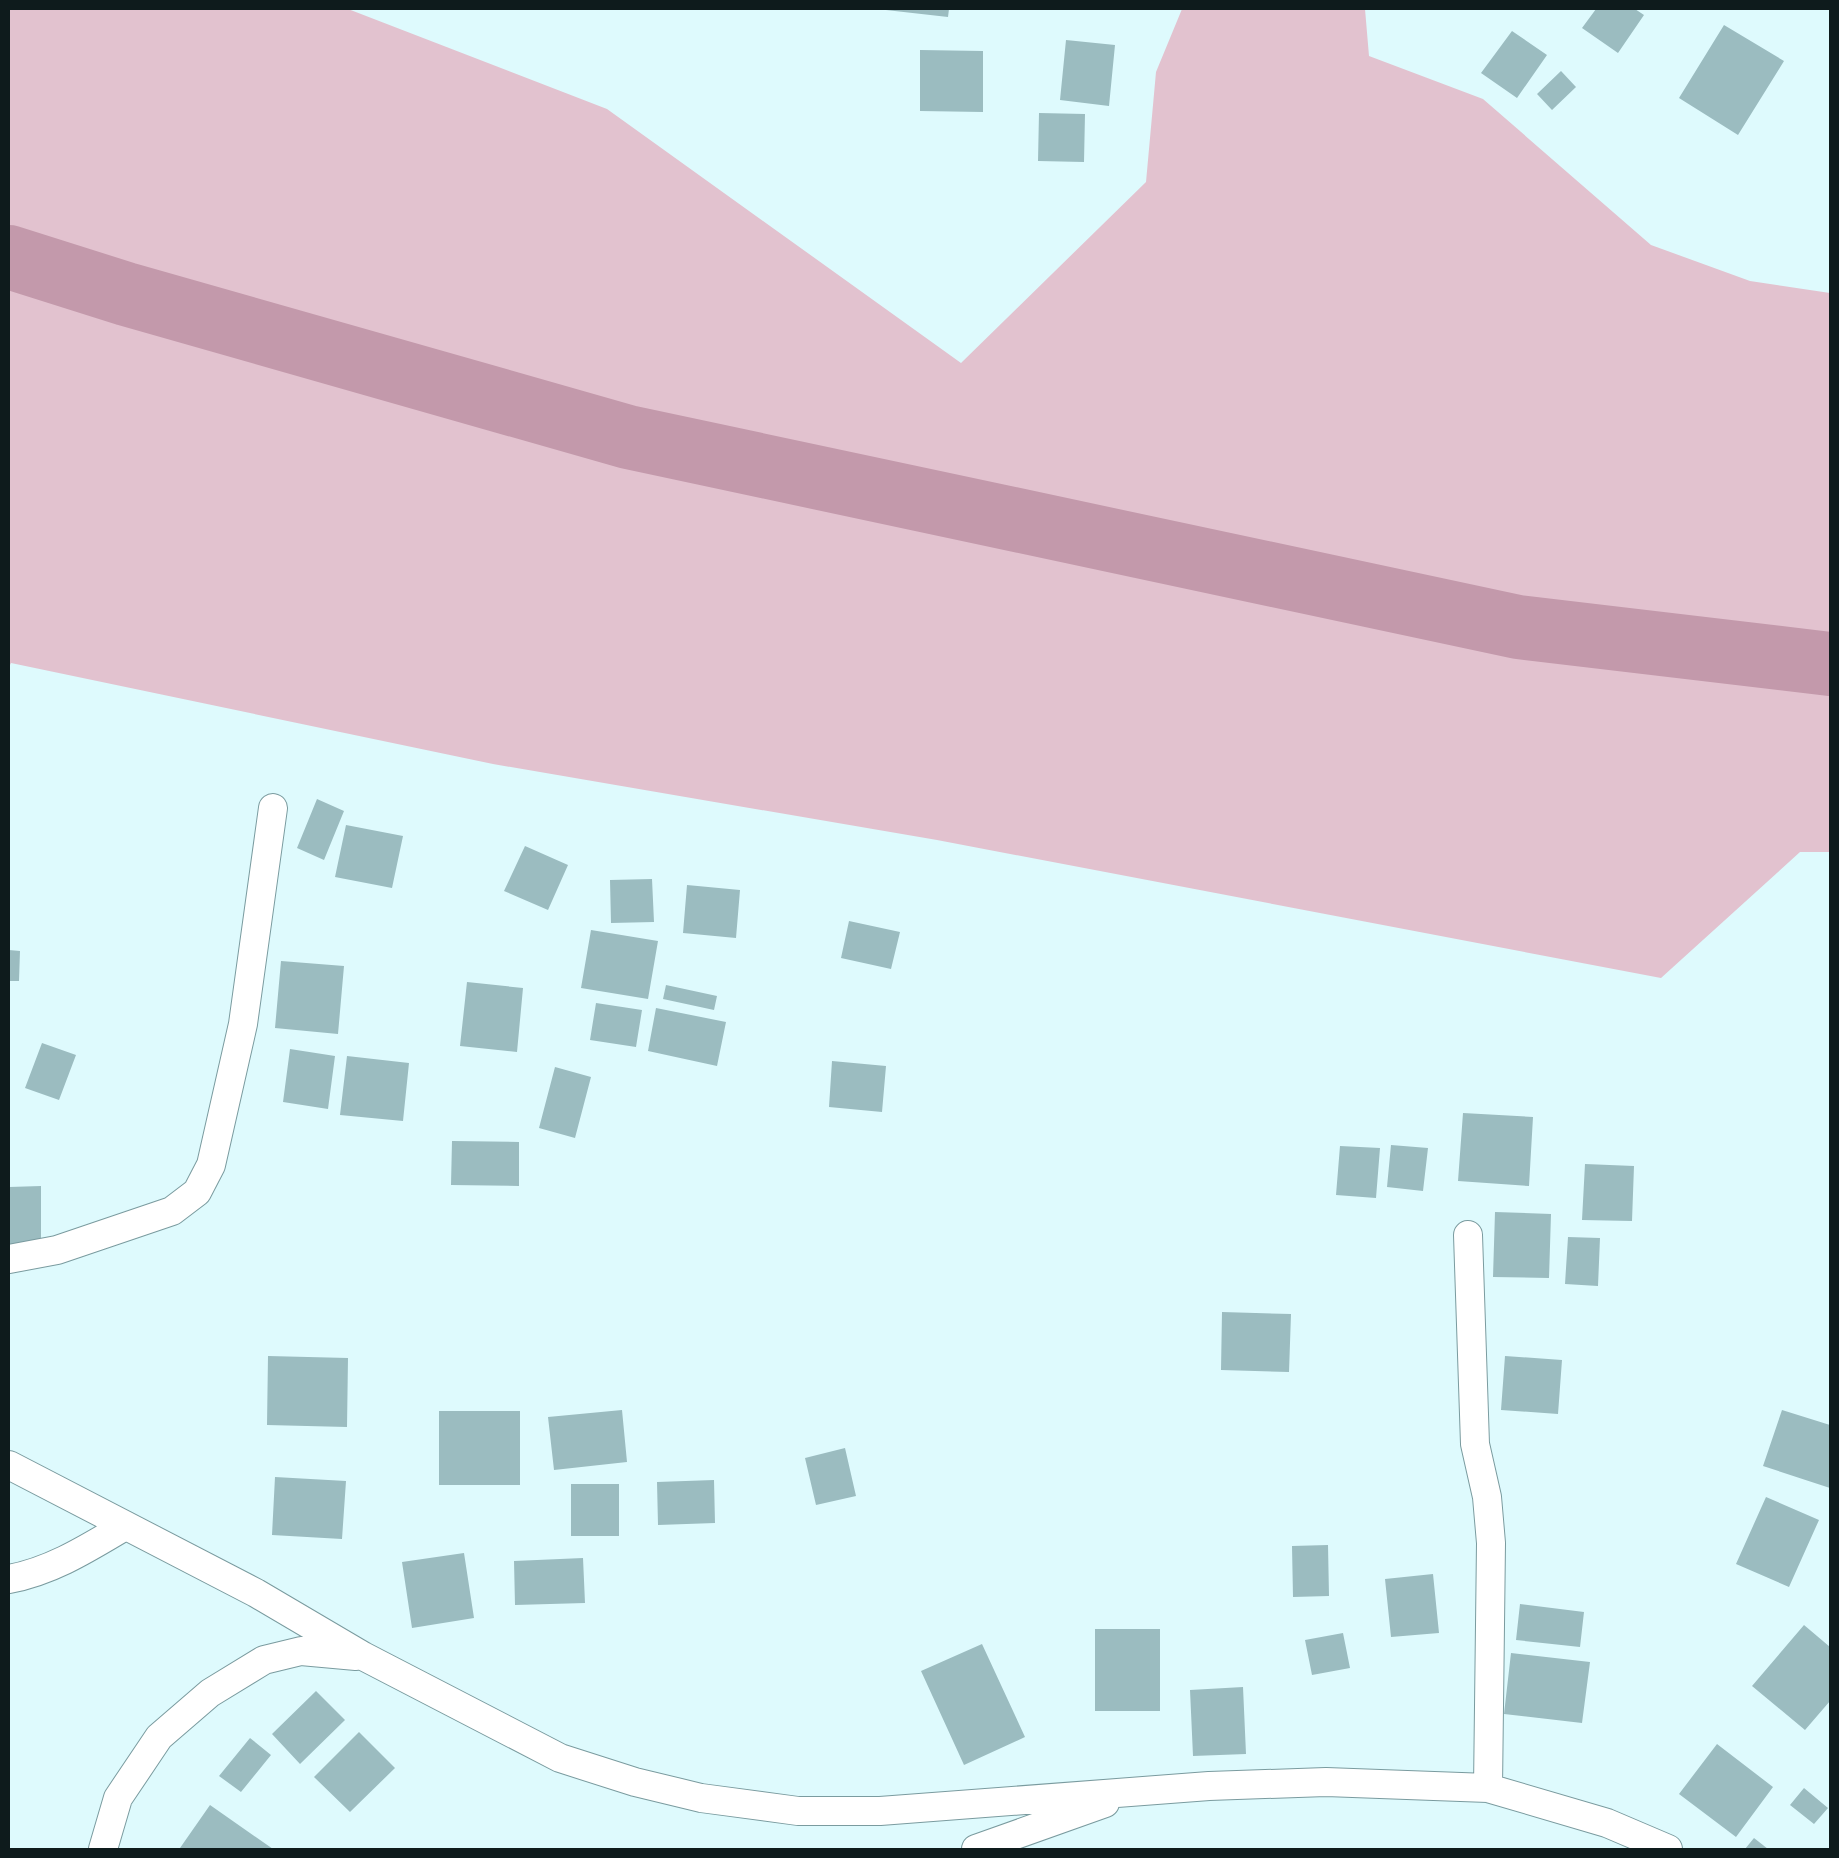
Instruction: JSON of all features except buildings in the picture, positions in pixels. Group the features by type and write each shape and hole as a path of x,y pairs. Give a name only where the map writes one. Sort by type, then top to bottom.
{"street":[{"path":"9,1260 58,1250 172,1211 197,1192 211,1165 242,1024 273,808"},
{"path":"1468,1235 1475,1444 1487,1498 1491,1543 1488,1788"},
{"path":"9,1465 256,1593 363,1656 560,1758 635,1782 701,1798 798,1811 880,1811 1137,1791 1326,1782 1488,1788 1607,1823 1668,1849"},
{"path":"9,1578 33,1574 68,1559 126,1526"},
{"path":"103,1849 118,1798 128,1782 159,1737 210,1693 264,1660 301,1651 363,1656"},
{"path":"976,1849 1137,1791"}],"shaded area":[{"path":"9,9 348,9 607,109 961,363 1146,182 1156,72 1182,9 1365,9 1369,56 1483,99 1651,245 1750,281 1830,293 1830,852 1800,852 1661,978 937,840 493,764 11,663 9,667"}],"waterway":[{"path":"9,257 126,294 628,437 1518,627 1830,664"}]}
